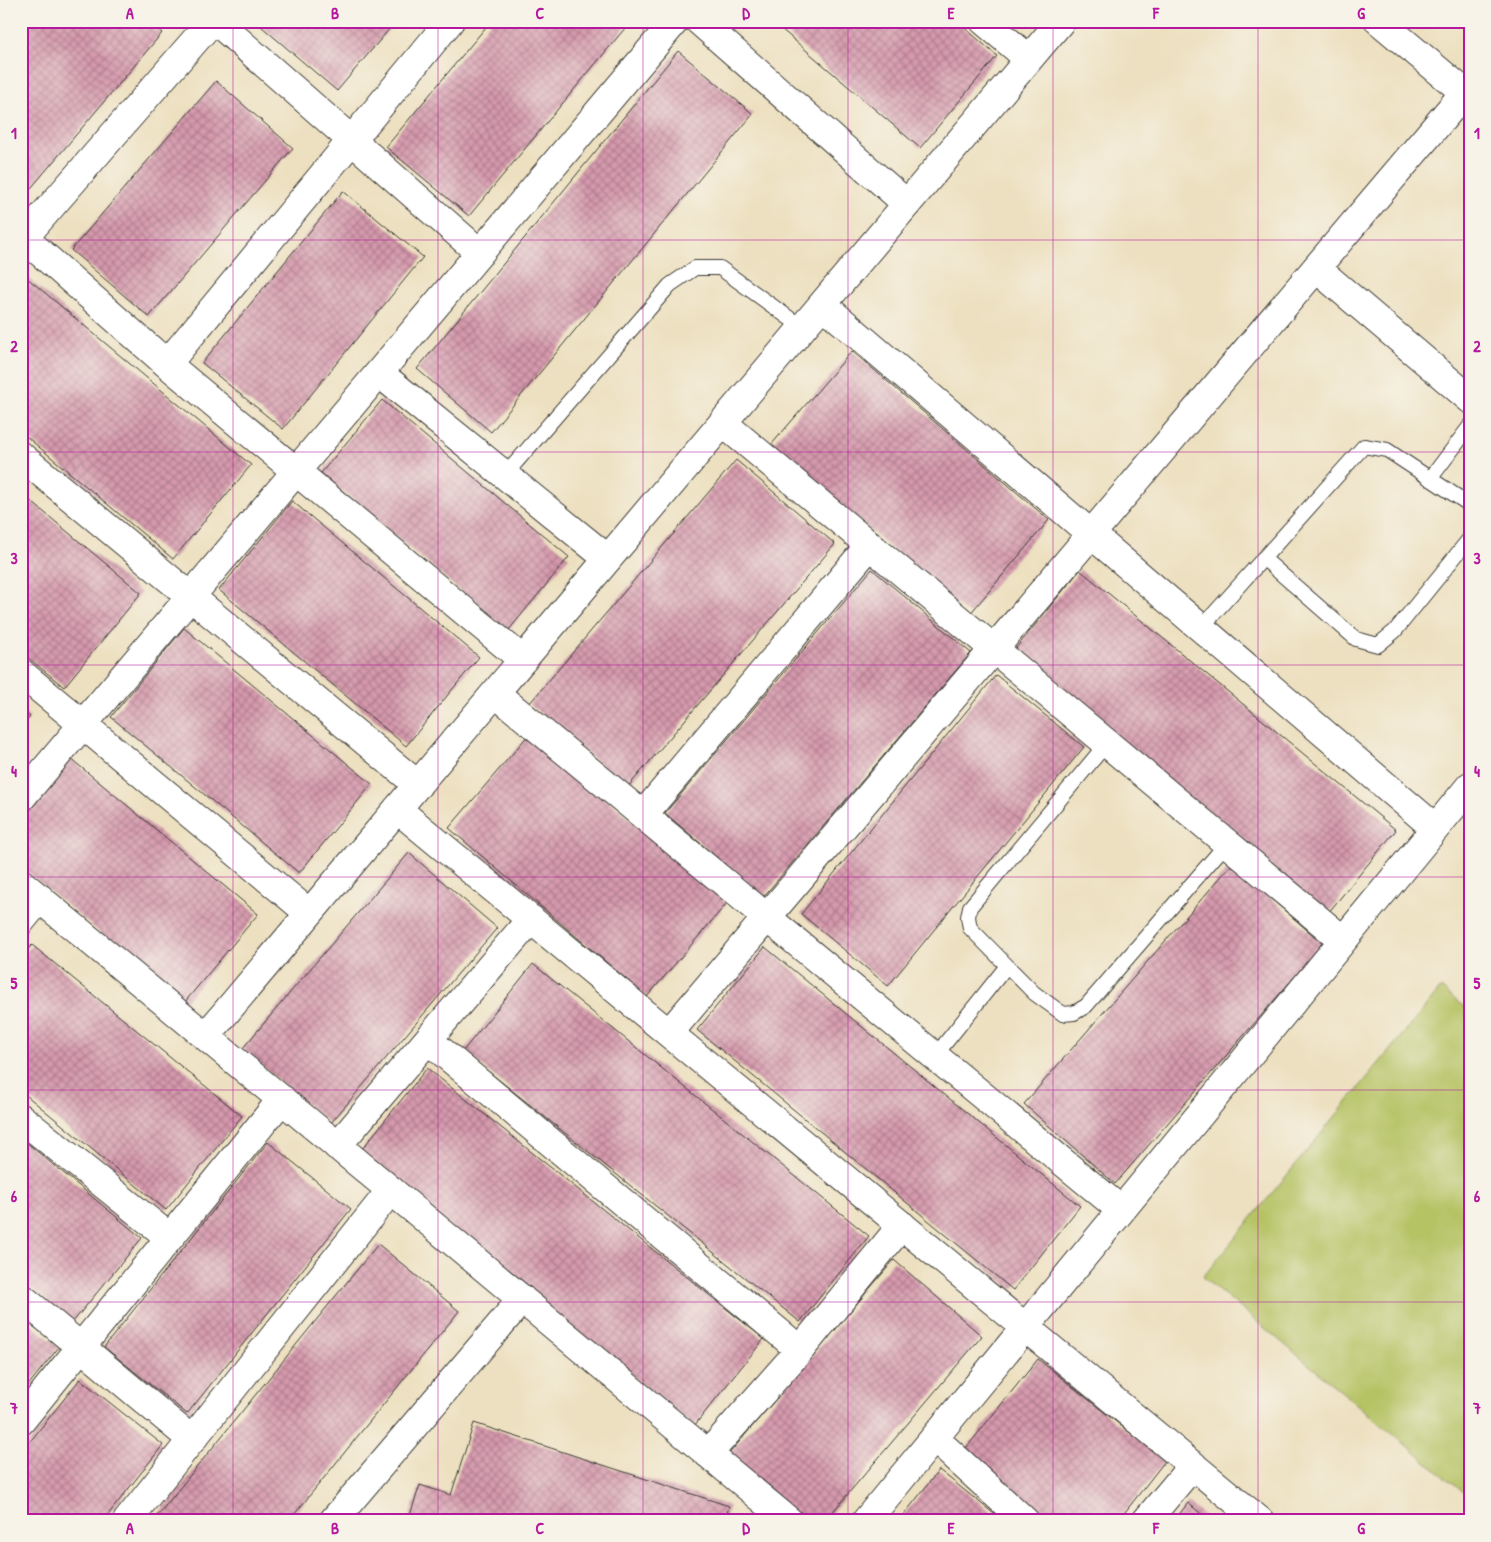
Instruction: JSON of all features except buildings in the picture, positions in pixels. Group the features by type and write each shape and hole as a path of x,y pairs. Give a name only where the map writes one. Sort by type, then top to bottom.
{"street":[{"path":"480,253 214,21 22,240 167,364 522,660"},
{"path":"167,364 450,21"},
{"path":"21,798 675,21"},
{"path":"699,21 907,204"},
{"path":"984,21 1030,59"},
{"path":"206,1036 1061,21"},
{"path":"670,1033 1316,268 1467,94 1379,21"},
{"path":"1316,268 1470,399"},
{"path":"823,304 1435,828"},
{"path":"379,373 608,559"},
{"path":"723,423 1343,940"},
{"path":"21,456 418,784"},
{"path":"643,815 869,546"},
{"path":"21,673 309,913"},
{"path":"495,693 1121,1210"},
{"path":"866,1521 1470,786"},
{"path":"397,809 1260,1521"},
{"path":"21,922 30,890 789,1521"},
{"path":"337,1146 531,919"},
{"path":"428,1040 800,1350"},
{"path":"21,1421 282,1099"},
{"path":"21,1118 169,1237"},
{"path":"128,1521 391,1190"},
{"path":"708,1454 800,1350 902,1225"},
{"path":"21,1297 192,1440"},
{"path":"333,1521 522,1299"},
{"path":"934,1438 1026,1521"},
{"path":"1146,1521 1193,1466"}],"lane":[{"path":"505,475 670,285 695,268 720,268 803,328"},
{"path":"1430,479 1470,426"},
{"path":"1201,628 1364,446 1387,450 1470,505"},
{"path":"1262,558 1356,639 1378,645 1395,631 1470,538"},
{"path":"1107,744 970,907 968,917 970,928 1006,967 1034,993 1064,1014 1074,1013 1086,1006 1227,843"},
{"path":"935,1056 1006,967"}],"green space":[{"path":"1441,988 1470,1012 1470,1498 1203,1277"}]}
